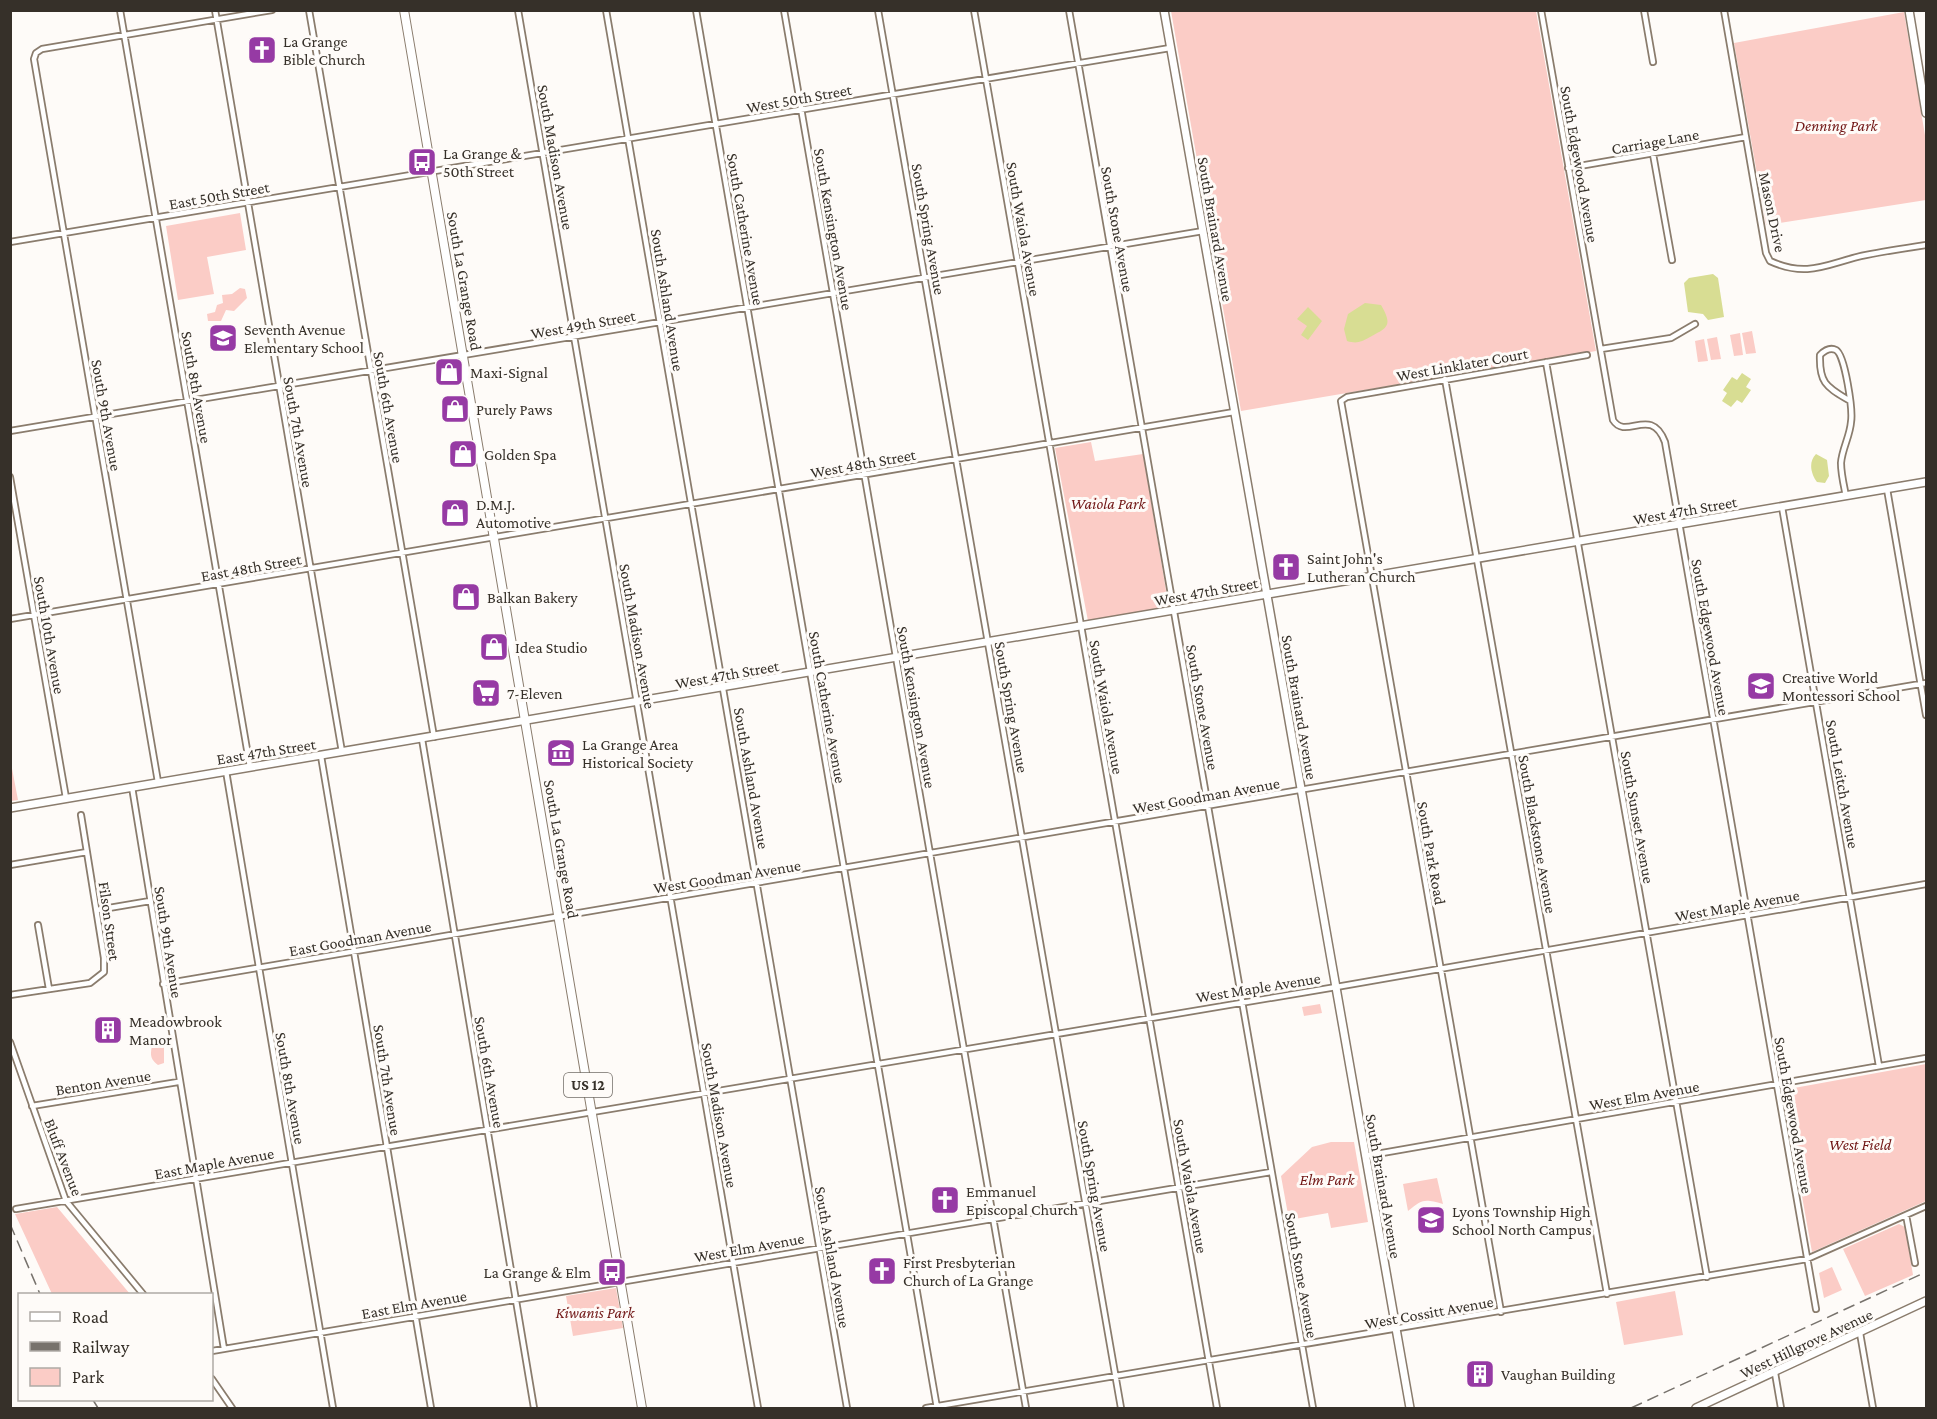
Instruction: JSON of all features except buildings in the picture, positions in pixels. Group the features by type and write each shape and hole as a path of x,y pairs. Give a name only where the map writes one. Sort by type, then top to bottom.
{"main road":[{"name":"South La Grange Road","path":"404,10 642,1408"},
{"name":"South Brainard Avenue","path":"1164,10 1410,1408"},
{"path":"1909,10 1926,113"},
{"name":"West 47th Street","path":"526,722 1926,482"},
{"name":"East 47th Street","path":"10,808 526,722"},
{"name":"West Hillgrove Avenue","path":"1696,1408 1926,1301"}],"street":[{"name":"South 8th Avenue","path":"120,10 250,767"},
{"name":"South 7th Avenue","path":"215,10 342,752"},
{"path":"124,35 272,10"},
{"name":"South 6th Avenue","path":"309,10 434,737"},
{"name":"South Madison Avenue","path":"518,10 758,1408"},
{"name":"South Ashland Avenue","path":"606,10 847,1408"},
{"name":"South Catherine Avenue","path":"696,10 937,1408"},
{"name":"South Kensington Avenue","path":"784,10 1026,1408"},
{"name":"South Spring Avenue","path":"879,10 1121,1408"},
{"name":"South Waiola Avenue","path":"974,10 1217,1408"},
{"name":"South Stone Avenue","path":"1069,10 1313,1408"},
{"name":"South Edgewood Avenue","path":"1540,10 1614,423 1623,427 1646,423 1661,431 1816,1309"},
{"path":"1644,10 1653,62"},
{"name":"Mason Drive","path":"1724,10 1766,254 1770,261 1809,270 1829,267 1863,255 1926,245"},
{"name":"South 9th Avenue","path":"124,35 42,49 36,53 34,59 158,782"},
{"name":"West 50th Street","path":"432,171 1170,48"},
{"name":"Carriage Lane","path":"1568,168 1746,137"},
{"path":"1653,154 1672,260"},
{"name":"East 50th Street","path":"10,242 432,171"},
{"name":"West 49th Street","path":"10,431 1203,231"},
{"path":"1601,349 1671,338 1695,324"},
{"path":"1846,496 1841,463 1851,422 1850,401 1842,357 1832,348 1824,351 1820,355 1820,363 1824,384 1829,390 1850,401"},
{"name":"West Linklater Court","path":"1342,399 1587,355"},
{"name":"South Sunset Avenue","path":"1546,362 1707,1276"},
{"name":"South Blackstone Avenue","path":"1445,379 1607,1294"},
{"name":"South Park Road","path":"1342,399 1405,772 1501,1312"},
{"name":"West 48th Street","path":"495,538 1234,412"},
{"name":"South 10th Avenue","path":"10,477 66,798"},
{"path":"1887,489 1924,684 1926,715"},
{"name":"South Leitch Avenue","path":"1782,507 1879,1066"},
{"name":"East 48th Street","path":"10,619 495,538"},
{"name":"West Goodman Avenue","path":"560,916 1924,684"},
{"name":"South 6th Avenue","path":"422,739 534,1408"},
{"name":"South 7th Avenue","path":"321,756 431,1408"},
{"name":"South 8th Avenue","path":"226,771 333,1408"},
{"name":"South 9th Avenue","path":"132,786 178,1082 224,1349"},
{"name":"Filson Street","path":"10,995 90,983 104,972 105,958 81,815"},
{"path":"10,865 87,852"},
{"name":"West Maple Avenue","path":"592,1112 1335,987 1926,884"},
{"path":"97,910 150,901"},
{"name":"East Goodman Avenue","path":"164,984 560,916"},
{"path":"38,925 49,989"},
{"name":"Bluff Avenue","path":"10,1042 66,1201 142,1293"},
{"name":"West Elm Avenue","path":"1365,1156 1926,1058"},
{"name":"Benton Avenue","path":"32,1106 178,1082"},
{"name":"East Maple Avenue","path":"16,1209 592,1112"},
{"name":"West Elm Avenue","path":"620,1281 1271,1172"},
{"name":"West Cossitt Avenue","path":"926,1408 937,1408 1807,1259 1926,1206"},
{"path":"1906,1215 1915,1263"},
{"name":"East Elm Avenue","path":"213,1351 620,1281"},
{"path":"1860,1333 1874,1408"},
{"path":"1775,1373 1781,1408"},
{"path":"213,1380 232,1408"}],"green space":[{"path":"1171,11 1536,11 1596,351 1241,411"},
{"name":"Denning Park","path":"1904,12 1926,141 1926,200 1766,225 1734,43"},
{"path":"240,213 246,250 207,257 214,294 178,300 166,226"},
{"path":"240,288 245,289 247,298 234,311 226,310 221,321 208,321 207,314 215,312 217,305 223,303 222,295 232,294"},
{"path":"1752,331 1756,353 1746,354 1742,333"},
{"path":"1740,333 1743,355 1734,356 1730,335"},
{"path":"1717,337 1721,359 1711,360 1707,339"},
{"path":"1704,339 1708,361 1698,362 1695,341"},
{"name":"Waiola Park","path":"1091,442 1095,461 1143,454 1169,608 1088,621 1055,448"},
{"path":"10,758 18,800 11,801 10,801"},
{"path":"1320,1004 1322,1013 1304,1016 1302,1007"},
{"path":"158,1036 164,1046 164,1063 158,1065 152,1059 151,1052 153,1037"},
{"name":"West Field","path":"1926,1064 1926,1201 1812,1252 1783,1090"},
{"name":"Elm Park","path":"1331,1142 1354,1142 1368,1222 1331,1228 1328,1213 1289,1220 1281,1176 1312,1147"},
{"path":"1437,1178 1443,1204 1424,1201 1408,1211 1403,1184"},
{"path":"57,1207 129,1293 52,1293 15,1214"},
{"path":"1899,1224 1905,1227 1913,1275 1865,1296 1843,1249"},
{"path":"1832,1267 1842,1290 1824,1298 1819,1273"},
{"name":"Kiwanis Park","path":"616,1288 623,1328 573,1336 566,1296"},
{"path":"1675,1291 1683,1335 1624,1345 1616,1302"}],"shaded area":[{"path":"1713,274 1718,278 1724,317 1708,320 1703,314 1688,312 1684,283 1689,278"},
{"path":"1365,303 1381,305 1387,318 1386,326 1361,341 1347,341 1344,329 1348,314"},
{"path":"1308,307 1322,321 1308,340 1301,335 1307,326 1297,319"},
{"path":"1742,373 1751,379 1746,387 1751,390 1742,403 1737,400 1731,407 1722,401 1727,393 1723,390 1732,377 1737,380"},
{"path":"1816,454 1827,460 1829,476 1825,483 1817,482 1812,472 1811,464"}],"railway":[{"path":"10,1224 40,1293"},
{"path":"1631,1408 1926,1272"},
{"path":"94,1401 98,1408"}],"place":[{"name":"La Grange Bible Church","path":"262,50"},
{"name":"La Grange & 50th Street","path":"422,162"},
{"name":"Seventh Avenue Elementary School","path":"223,338"},
{"name":"Maxi-Signal","path":"449,372"},
{"name":"Purely Paws","path":"455,409"},
{"name":"Golden Spa","path":"463,454"},
{"name":"D.M.J. Automotive","path":"455,513"},
{"name":"Saint John's Lutheran Church","path":"1286,567"},
{"name":"Balkan Bakery","path":"466,597"},
{"name":"Idea Studio","path":"494,647"},
{"name":"Creative World Montessori School","path":"1761,686"},
{"name":"7-Eleven","path":"486,693"},
{"name":"La Grange Area Historical Society","path":"561,753"},
{"name":"Meadowbrook Manor","path":"108,1030"},
{"name":"Emmanuel Episcopal Church","path":"945,1200"},
{"name":"Lyons Township High School North Campus","path":"1431,1220"},
{"name":"First Presbyterian Church of La Grange","path":"882,1271"},
{"name":"La Grange & Elm","path":"612,1272"},
{"name":"Vaughan Building","path":"1480,1374"}]}
